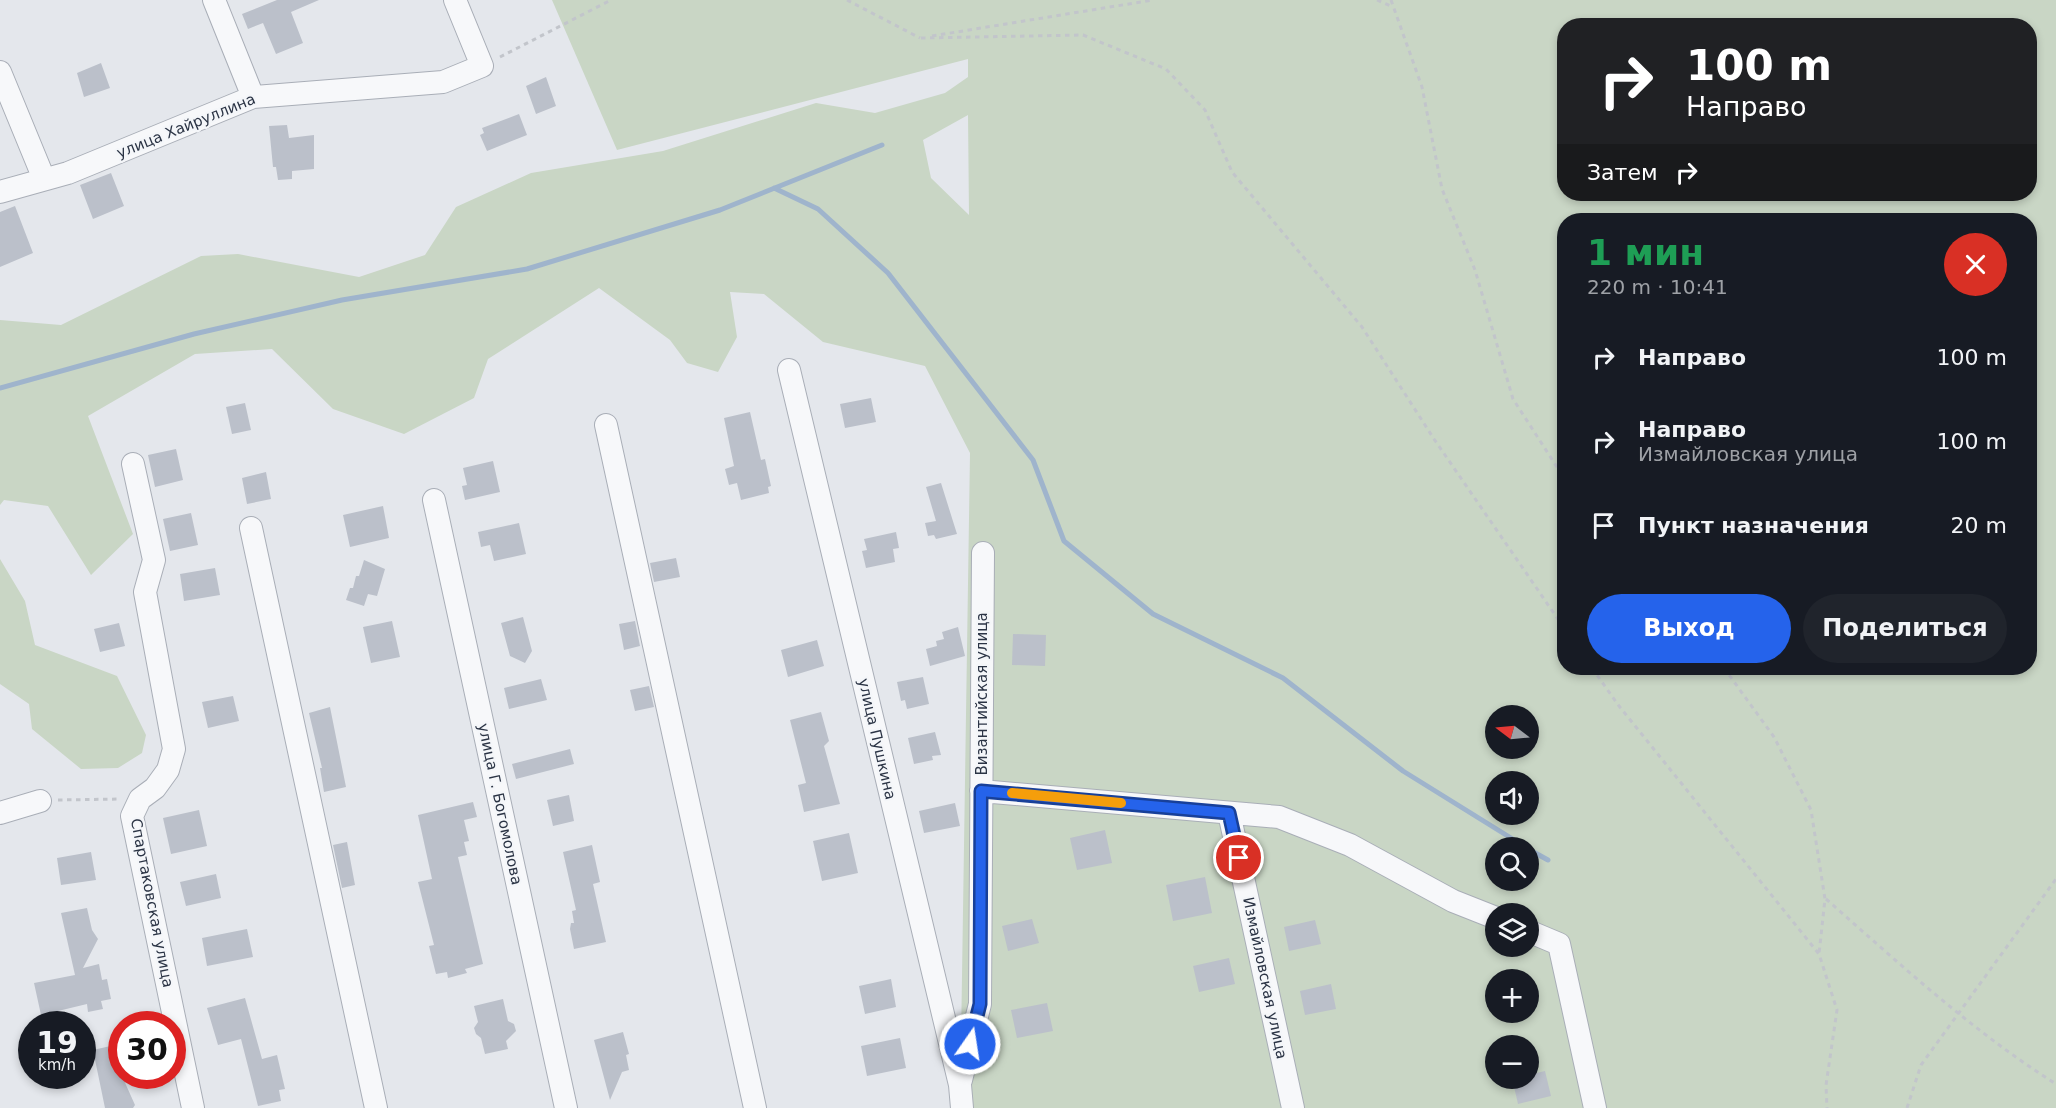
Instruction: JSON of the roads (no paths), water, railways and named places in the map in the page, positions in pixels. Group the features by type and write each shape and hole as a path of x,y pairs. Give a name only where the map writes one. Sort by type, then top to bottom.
{"street":[{"path":"214,0 253,97"},
{"name":"улица Хайруллина","path":"0,192 68,173 253,97 443,81 482,66 455,0"},
{"path":"0,72 44,179"},
{"name":"улица Пушкина","path":"789,370 960,1085 962,1108"},
{"path":"606,425 754,1108"},
{"name":"Спартаковская улица","path":"133,464 154,560 145,592 174,749 168,770 155,788 140,799 132,816 193,1108"},
{"name":"улица Г. Богомолова","path":"434,500 566,1108"},
{"path":"251,528 376,1108"},
{"name":"Византийская улица","path":"960,1085 980,1004 983,553"},
{"path":"981,791 1279,817 1350,845 1453,901 1485,914"},
{"path":"0,813 40,801"},
{"name":"Измайловская улица","path":"1229,813 1293,1108"},
{"path":"1539,935 1560,944 1595,1108"}],"waterway":[{"path":"0,388 194,334 342,300 527,269 720,210 882,145"},
{"path":"774,188 818,209 888,273 1033,460 1064,541 1153,614 1283,678 1403,771 1509,837"},
{"path":"1539,855 1548,860"}]}
